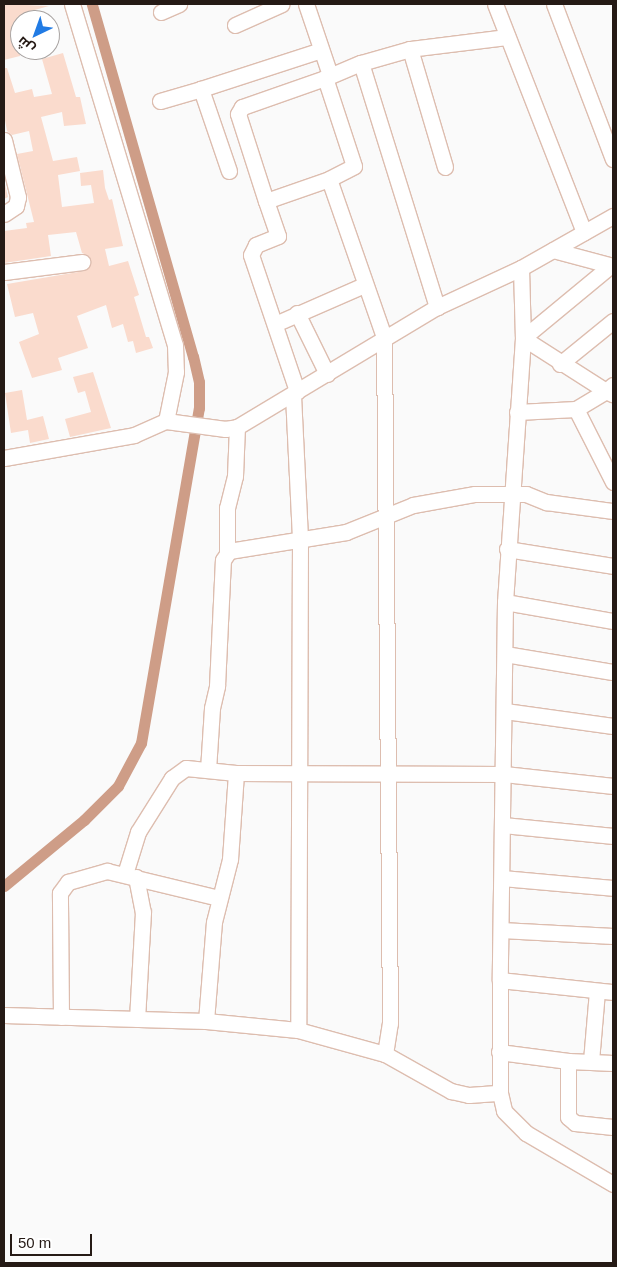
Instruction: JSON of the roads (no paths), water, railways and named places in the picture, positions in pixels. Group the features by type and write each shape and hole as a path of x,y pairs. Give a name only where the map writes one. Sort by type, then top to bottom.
{"street":[{"path":"72,4 174,346 175,384 168,421"},
{"path":"161,12 180,4"},
{"path":"235,25 282,4"},
{"path":"266,201 329,179 354,166 306,4"},
{"path":"495,4 584,232"},
{"path":"554,4 613,159"},
{"path":"298,1030 300,539 295,393 275,324 251,255 256,245 278,236 238,111 361,63 410,49 508,37"},
{"path":"410,49 445,167"},
{"path":"160,101 321,50"},
{"path":"361,63 437,307"},
{"path":"201,89 229,171"},
{"path":"4,140 18,197 16,206 4,214"},
{"path":"329,179 364,285 384,337 384,516 390,1023 385,1054"},
{"path":"4,458 134,435 168,421 213,428 237,427 327,374 384,337 437,307 521,268 613,216"},
{"path":"553,250 612,266"},
{"path":"4,272 82,262"},
{"path":"523,338 612,266"},
{"path":"521,268 523,338 507,549 505,602 500,1093 504,1110 526,1133 613,1184"},
{"path":"275,324 364,285"},
{"path":"297,313 327,374"},
{"path":"560,364 613,321"},
{"path":"523,338 560,364 611,390"},
{"path":"518,412 576,408 611,390"},
{"path":"576,408 613,482"},
{"path":"208,770 212,708 217,686 223,560 226,553 227,508 236,476 237,427"},
{"path":"226,553 234,549 360,528 384,516 445,499 511,493 613,511"},
{"path":"507,549 613,566"},
{"path":"505,602 613,621"},
{"path":"505,654 613,672"},
{"path":"505,711 613,726"},
{"path":"137,1019 143,912 130,876 136,837 172,778 186,768 236,773 504,774 613,786"},
{"path":"206,1021 211,946 219,898 230,859 236,773"},
{"path":"503,825 613,836"},
{"path":"61,1017 60,892 68,882 95,873 130,876 219,898"},
{"path":"502,878 613,888"},
{"path":"501,930 613,936"},
{"path":"500,980 613,992"},
{"path":"591,1061 598,991"},
{"path":"4,1015 206,1021 298,1030 385,1054 451,1091 469,1094 500,1093"},
{"path":"499,1052 568,1061 613,1063"},
{"path":"568,1061 568,1117 575,1123 613,1128"}],"waterway":[{"path":"4,886 84,820 118,786 141,743 199,408 199,382 193,357 92,4"}]}
